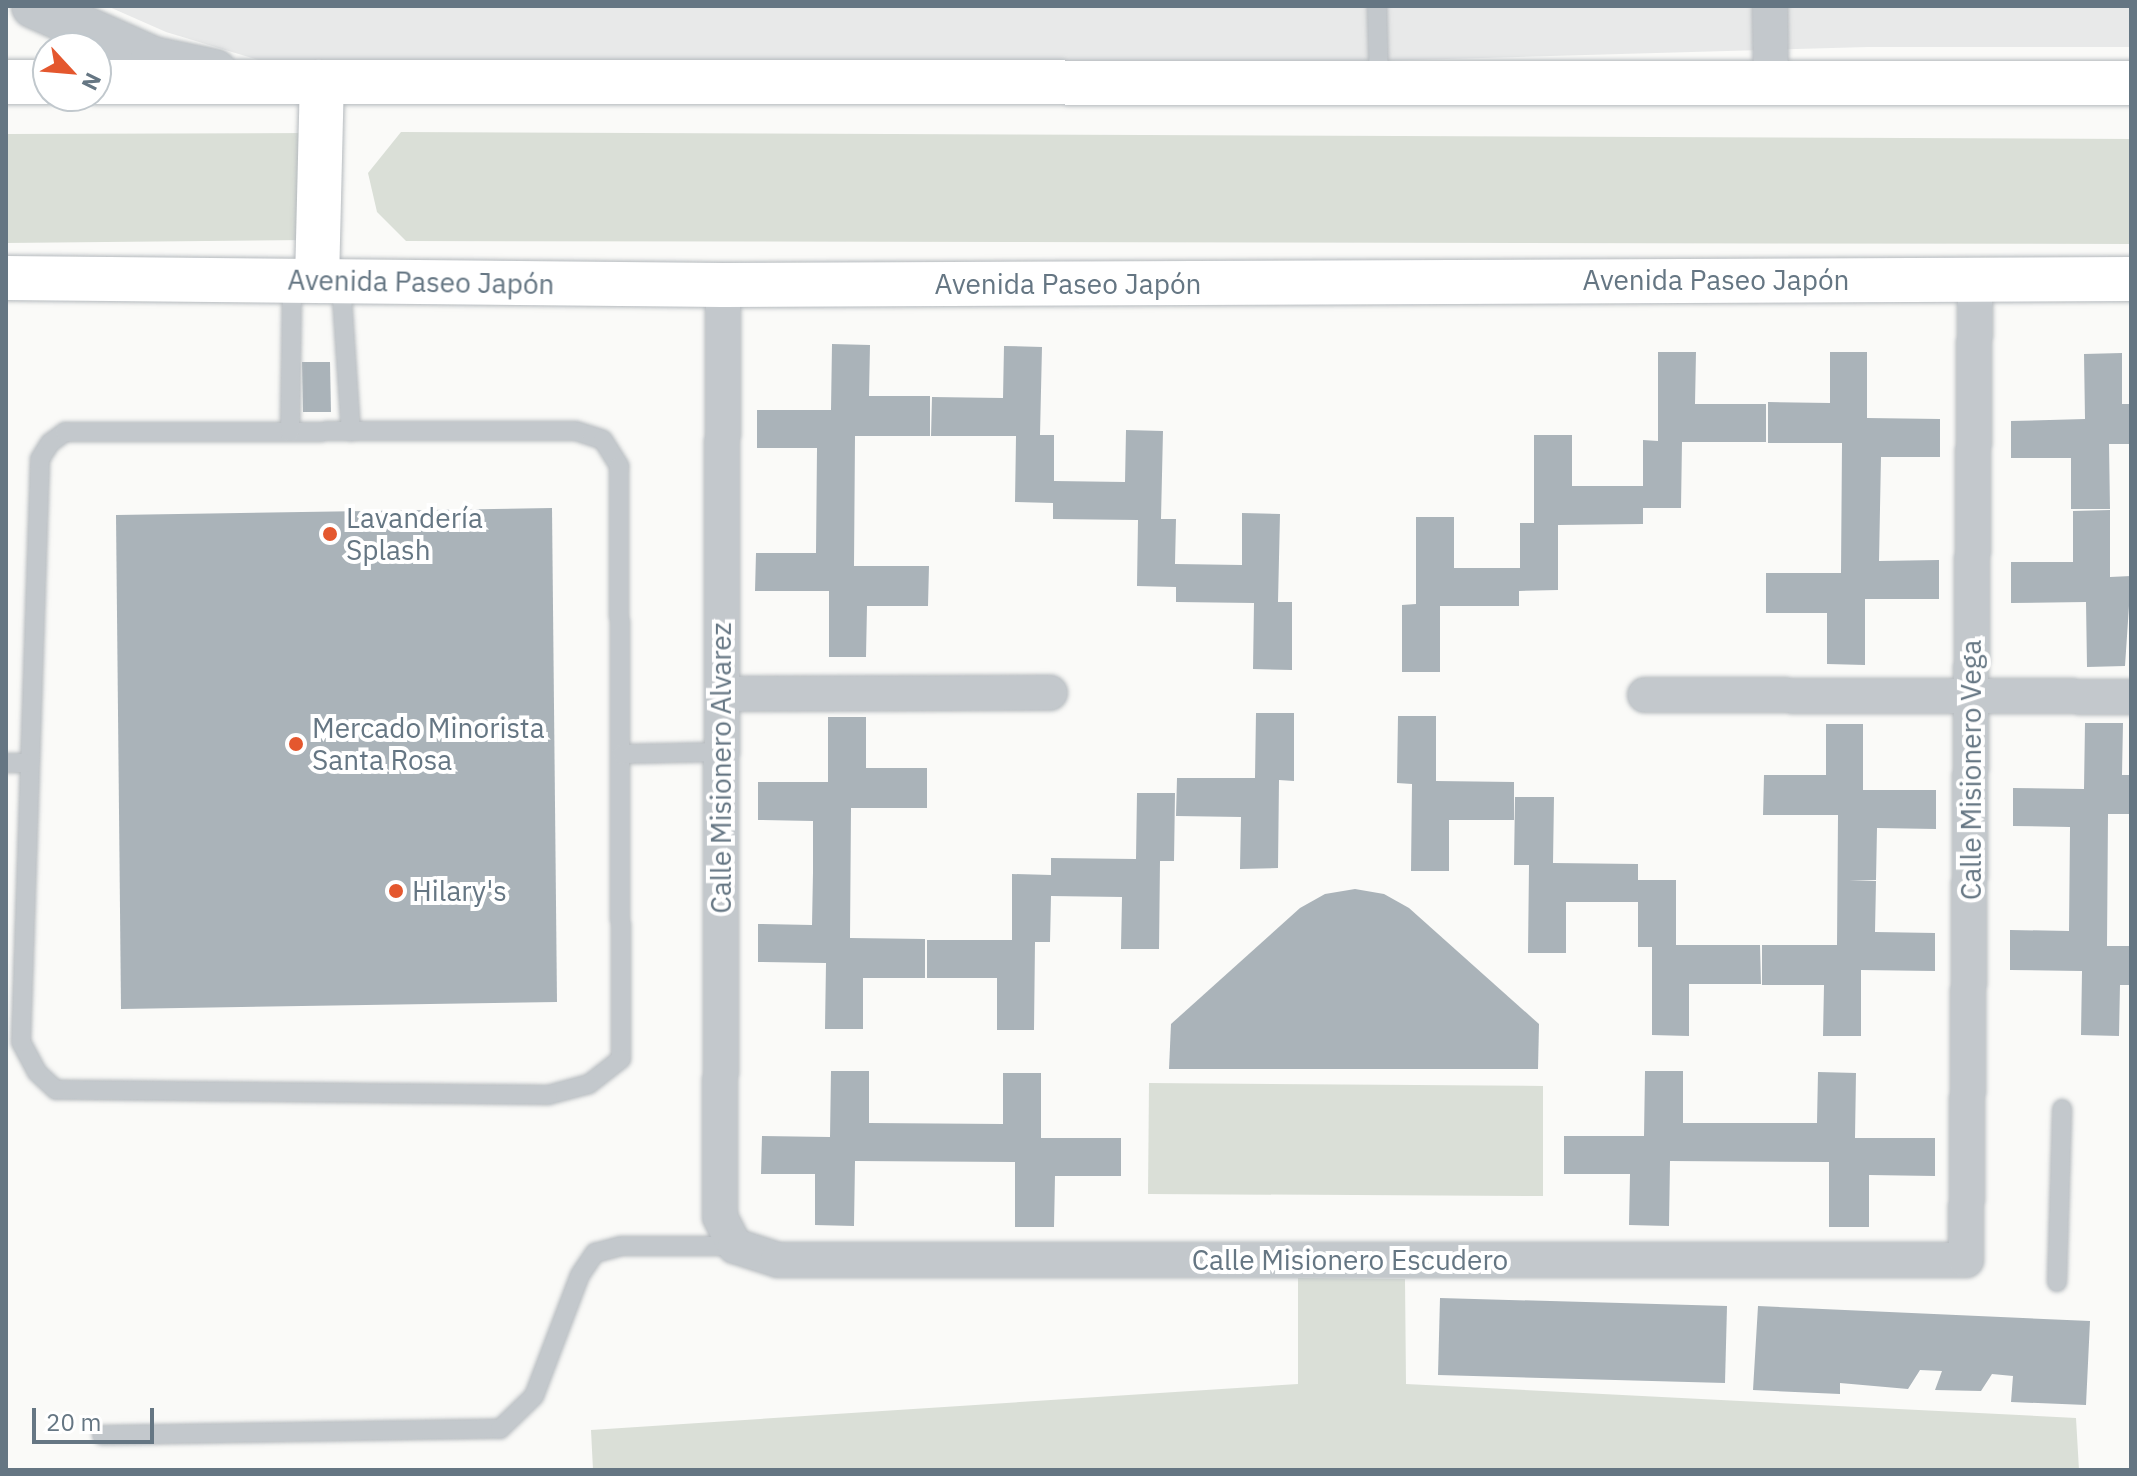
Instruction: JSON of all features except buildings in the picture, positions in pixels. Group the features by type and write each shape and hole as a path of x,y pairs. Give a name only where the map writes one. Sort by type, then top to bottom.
{"main road":[{"path":"6,82 32,82"},
{"path":"112,82 2131,83"},
{"path":"317,281 322,82"},
{"name":"Avenida Paseo Japón","path":"6,278 723,285 2131,279"}],"street":[{"path":"34,6 153,59 260,82"},
{"path":"1770,6 1771,83"},
{"name":"Calle Misionero Vega","path":"1966,1260 1975,279"},
{"name":"Calle Misionero Alvarez","path":"723,285 720,1217 735,1246"},
{"path":"722,694 1050,693"},
{"path":"1645,695 2131,697"},
{"name":"Calle Misionero Escudero","path":"735,1246 778,1260 1966,1260"}],"lane":[{"path":"1377,6 1379,83"},
{"path":"290,432 317,281"},
{"path":"317,281 351,432"},
{"path":"576,431 603,440 619,466 621,1059 589,1084 548,1095 56,1090 37,1072 21,1042 26,763 40,459 50,443 65,432 351,432 576,431"},
{"path":"622,754 721,752"},
{"path":"6,763 26,763"},
{"path":"2057,1282 2062,1109"},
{"path":"102,1435 500,1429 534,1396 580,1275 595,1253 621,1246 735,1246"}],"shaded area":[{"path":"107,6 2131,6 2131,47 1868,47 1202,66 291,70 166,32"},
{"path":"401,132 2131,139 2131,244 406,241 377,212 368,173"},
{"path":"310,133 308,240 6,243 6,134"},
{"path":"1149,1083 1543,1086 1543,1196 1148,1194"},
{"path":"1298,1278 1405,1279 1406,1384 2076,1418 2079,1470 593,1470 591,1430 1298,1384"}],"place":[{"name":"Lavandería Splash","path":"330,534"},
{"name":"Mercado Minorista Santa Rosa","path":"296,744"},
{"name":"Hilary's","path":"396,891"}]}
